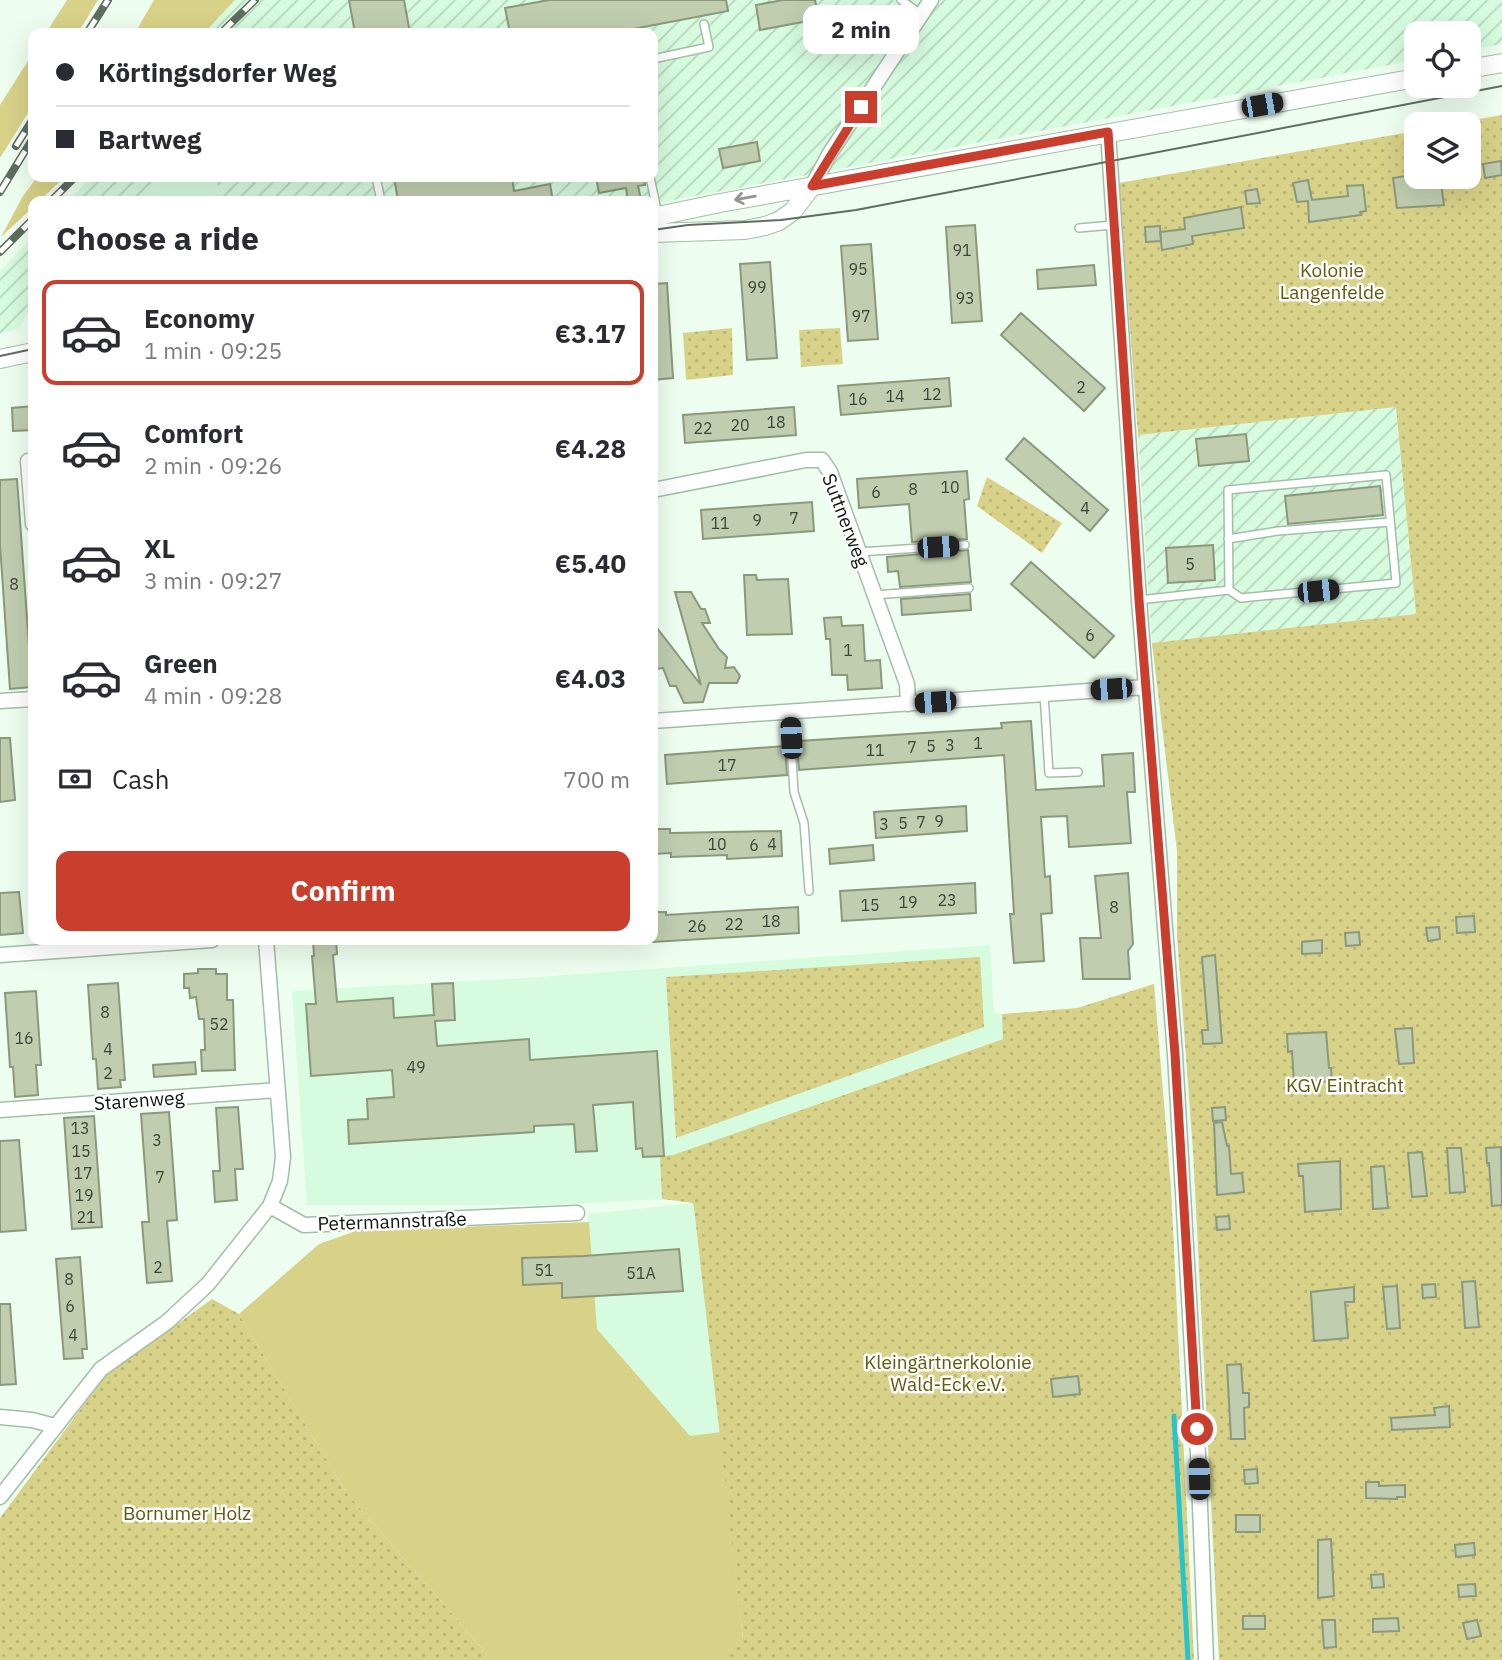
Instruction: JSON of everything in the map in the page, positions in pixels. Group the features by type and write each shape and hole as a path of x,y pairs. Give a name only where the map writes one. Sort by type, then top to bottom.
{"street":[{"path":"658,224 745,230 779,221 793,211 812,186 830,153 931,0"},
{"path":"1481,67 1502,63"},
{"path":"658,224 812,186 1404,80"},
{"path":"1108,132 1139,600 1176,1080 1198,1455 1206,1660"},
{"path":"0,359 28,353"},
{"name":"Suttnerweg","path":"658,489 806,460 822,460 830,472 907,684 908,704"},
{"path":"658,721 1146,687"},
{"path":"0,701 28,699"},
{"path":"0,955 121,945"},
{"path":"0,1497 101,1369 167,1322 198,1294 270,1206 280,1181 283,1157 266,945"},
{"name":"Starenweg","path":"0,1110 278,1090"},
{"name":"Petermannstraße","path":"270,1206 304,1225 577,1213"},
{"path":"0,1417 32,1420 55,1426"}],"lane":[{"path":"901,0 922,14"},
{"path":"658,58 709,47 704,24"},
{"path":"1079,228 1114,225"},
{"path":"1139,600 1229,590 1241,598 1396,583 1386,475 1228,490 1229,590"},
{"path":"1228,539 1278,531 1390,522"},
{"path":"859,552 965,545"},
{"path":"874,595 969,588"},
{"path":"1044,694 1049,773 1078,772"},
{"path":"789,711 794,792 804,823 809,891"}],"shaded area":[{"path":"235,0 1502,0 1502,44 1481,48 1481,21 1404,21 1404,62 658,203 658,196 220,196 217,182 658,182 658,28 209,28"},
{"path":"87,182 160,182 145,196 73,196"},
{"path":"160,182 217,182 220,196 145,196"},
{"path":"28,242 28,313 19,329 0,334 0,271"},
{"path":"1396,407 1416,614 1152,643 1138,435"},
{"path":"990,945 994,1013 1002,1014 1004,1038 673,1155 661,1156 662,1199 556,1205 307,1205 292,991 524,978"},
{"path":"693,1203 721,1432 690,1436 597,1329 588,1214"}],"green space":[{"path":"67,0 98,0 81,28 49,28"},
{"path":"154,0 235,0 209,28 138,28"},
{"path":"28,61 28,113 0,158 0,105"},
{"path":"1502,115 1502,1660 1219,1660 1193,1151 1177,936 1177,851 1152,643 1416,614 1396,407 1138,435 1119,183 1404,133 1404,189 1481,189 1481,119"},
{"path":"33,182 60,182 44,196 28,196 28,212 1,237"},
{"path":"732,328 733,375 686,380 683,333"},
{"path":"840,328 843,364 801,367 799,330"},
{"path":"987,477 1062,523 1042,553 977,506"},
{"path":"980,957 984,1027 676,1138 666,977"},
{"name":"Kleingärtnerkolonie Wald-Eck e.V.","path":"1154,984 1171,1187 1194,1660 716,1660 743,1639 694,1208 693,1203 662,1199 660,1156 673,1155 1003,1039 1002,1014 1077,1008"},
{"path":"589,1222 597,1329 690,1436 721,1432 743,1640 716,1660 492,1660 346,1492 239,1314 319,1244 356,1231"},
{"name":"Bornumer Holz","path":"212,1299 239,1314 346,1492 492,1660 0,1660 0,1518 105,1376"}],"building":[{"path":"349,0 404,0 409,28 354,28"},
{"path":"549,0 726,0 728,11 638,28 509,28 505,8"},
{"path":"783,0 815,0 819,19 760,30 756,5"},
{"path":"757,142 760,161 723,168 719,149"},
{"path":"1501,161 1502,175 1485,178 1483,164"},
{"path":"1404,176 1404,189 1442,189 1444,205 1397,208 1393,178"},
{"path":"1308,180 1312,200 1348,196 1347,186 1363,185 1366,211 1360,212 1361,215 1309,222 1308,201 1297,202 1293,183"},
{"path":"395,182 513,182 514,191 550,184 552,196 397,196"},
{"path":"597,182 645,182 645,185 638,186 640,196 627,196 626,188 599,193"},
{"path":"1257,189 1260,203 1247,204 1245,191"},
{"path":"1241,207 1244,228 1192,236 1193,244 1162,250 1160,232 1185,229 1184,218"},
{"path":"975,225 982,321 952,323 946,227"},
{"path":"1160,226 1161,241 1146,242 1145,227"},
{"path":"871,244 878,339 848,341 841,246"},
{"path":"770,262 777,358 747,360 740,264"},
{"path":"1094,265 1096,285 1038,289 1037,270"},
{"path":"667,283 673,378 658,380 658,284"},
{"path":"1021,313 1105,388 1084,411 1001,335"},
{"path":"949,378 951,406 841,415 838,386"},
{"path":"28,406 28,430 13,431 12,408"},
{"path":"794,407 796,435 685,443 683,415"},
{"path":"1246,434 1249,461 1199,466 1196,439"},
{"path":"1024,438 1108,510 1090,531 1006,459"},
{"path":"967,471 969,499 964,500 967,539 912,542 909,504 859,508 857,479"},
{"path":"17,479 28,632 28,687 10,689 0,545 0,480"},
{"path":"1380,486 1383,515 1288,524 1285,496"},
{"path":"812,502 814,531 703,539 701,510"},
{"path":"1213,545 1215,580 1168,583 1166,548"},
{"path":"968,550 971,582 900,587 898,571 888,572 887,557"},
{"path":"1031,562 1114,636 1094,658 1011,584"},
{"path":"744,575 756,575 757,580 788,579 792,634 747,635"},
{"path":"675,592 691,592 701,609 705,609 710,623 702,623 727,657 725,668 734,667 740,676 737,683 709,683 703,702 684,703 676,686 670,686 663,668 658,669 658,629 701,685"},
{"path":"970,594 971,610 902,615 901,599"},
{"path":"841,617 842,626 863,625 865,661 880,660 882,688 848,690 847,675 832,675 830,639 826,639 824,618"},
{"path":"1031,721 1036,790 1104,786 1102,755 1133,753 1135,792 1127,792 1131,843 1069,847 1067,816 1041,817 1045,877 1050,876 1052,913 1041,914 1044,961 1014,963 1010,914 1014,914 1004,755 799,770 797,746 800,745 799,741 1002,728 1001,723"},
{"path":"0,738 10,738 15,800 0,802"},
{"path":"785,746 787,775 667,784 665,755"},
{"path":"966,806 967,831 876,838 874,812"},
{"path":"658,829 670,829 670,833 781,831 782,856 727,859 727,855 671,857 671,853 658,854"},
{"path":"873,845 874,860 830,864 829,849"},
{"path":"1128,873 1133,944 1128,951 1130,979 1083,979 1080,938 1101,938 1095,876"},
{"path":"975,883 976,913 842,921 840,891"},
{"path":"19,892 23,933 0,935 0,893"},
{"path":"798,907 799,933 658,942 658,912 666,912 666,915"},
{"path":"1474,916 1475,932 1457,933 1456,917"},
{"path":"1439,927 1440,939 1428,941 1426,928"},
{"path":"1359,932 1360,945 1346,946 1345,933"},
{"path":"1322,940 1322,953 1302,954 1302,942"},
{"path":"313,945 336,945 337,954 333,955 337,1002 393,998 394,1018 434,1015 432,984 453,983 455,1020 435,1021 437,1046 529,1039 530,1060 657,1051 664,1156 643,1157 642,1148 636,1149 633,1102 593,1105 597,1151 576,1152 574,1124 534,1126 534,1132 349,1144 348,1120 368,1119 367,1099 394,1097 392,1070 311,1076 306,1004 316,1004"},
{"path":"1215,955 1222,1043 1203,1044 1202,1030 1208,1030 1202,957"},
{"path":"198,969 216,969 216,974 227,974 227,1000 233,1000 235,1070 202,1071 201,1050 205,1050 204,1019 199,1019 196,997 190,998 189,988 184,988 184,974 198,973"},
{"path":"118,983 125,1080 120,1080 121,1087 98,1089 96,1059 93,1059 88,985"},
{"path":"36,991 41,1065 36,1065 38,1095 15,1097 13,1067 10,1067 5,993"},
{"path":"1412,1028 1414,1063 1399,1064 1395,1029"},
{"path":"1326,1032 1332,1081 1294,1083 1292,1051 1288,1052 1287,1034"},
{"path":"195,1062 196,1074 154,1077 153,1065"},
{"path":"238,1107 243,1169 235,1169 237,1200 215,1202 213,1171 220,1171 216,1108"},
{"path":"1225,1107 1226,1120 1213,1121 1212,1108"},
{"path":"169,1112 177,1220 167,1221 172,1281 147,1283 142,1222 149,1222 141,1114"},
{"path":"94,1116 102,1227 72,1229 64,1118"},
{"path":"1222,1122 1229,1146 1231,1174 1242,1173 1244,1192 1217,1195 1214,1123"},
{"path":"19,1140 26,1230 0,1232 0,1141"},
{"path":"1501,1147 1502,1205 1492,1206 1486,1148"},
{"path":"1447,1148 1461,1148 1465,1192 1450,1193"},
{"path":"1422,1152 1427,1196 1412,1197 1408,1153"},
{"path":"1340,1161 1341,1209 1305,1212 1303,1176 1299,1176 1298,1164"},
{"path":"1384,1166 1388,1208 1373,1209 1371,1167"},
{"path":"1229,1216 1230,1229 1217,1230 1216,1217"},
{"path":"679,1249 683,1291 562,1298 562,1283 523,1285 522,1258"},
{"path":"80,1257 87,1349 82,1349 83,1358 64,1359 56,1259"},
{"path":"1475,1281 1479,1327 1465,1328 1462,1282"},
{"path":"1435,1284 1436,1297 1423,1298 1422,1285"},
{"path":"1397,1286 1400,1328 1387,1329 1383,1287"},
{"path":"1354,1287 1354,1302 1345,1302 1348,1338 1314,1341 1311,1292"},
{"path":"0,1304 10,1304 16,1384 0,1385"},
{"path":"1241,1364 1243,1393 1249,1393 1249,1407 1244,1408 1245,1439 1231,1439 1227,1365"},
{"path":"1078,1376 1080,1394 1053,1397 1051,1379"},
{"path":"1449,1406 1450,1427 1392,1430 1391,1418 1435,1415 1434,1408"},
{"path":"1257,1469 1258,1483 1245,1484 1244,1470"},
{"path":"1366,1482 1379,1482 1379,1486 1405,1485 1405,1497 1366,1498"},
{"path":"1236,1515 1260,1515 1260,1532 1236,1532"},
{"path":"1331,1539 1334,1596 1318,1598 1318,1540"},
{"path":"1474,1543 1475,1555 1456,1557 1455,1545"},
{"path":"1383,1574 1384,1587 1372,1588 1371,1575"},
{"path":"1475,1584 1476,1596 1459,1597 1458,1585"},
{"path":"1243,1616 1265,1616 1265,1629 1243,1629"},
{"path":"1398,1618 1399,1631 1373,1632 1373,1619"},
{"path":"1322,1620 1335,1620 1336,1647 1324,1648"},
{"path":"1477,1620 1481,1636 1467,1639 1463,1623"}],"waterway":[{"path":"1174,1416 1188,1660"}],"tram line":[{"path":"658,229 781,220 856,210 1502,86"},
{"path":"0,356 28,350"}],"railway":[{"path":"90,28 108,0"},
{"path":"226,28 255,0"},
{"path":"16,146 28,127"},
{"path":"0,192 28,146"},
{"path":"56,196 70,182"},
{"path":"0,252 28,224"}],"route":[{"path":"861,107 812,186 1108,132 1139,600 1175,1054 1197,1429"}],"park label":[{"name":"Kolonie Langenfelde","path":"1332,281"},
{"name":"KGV Eintracht","path":"1345,1085"}]}
